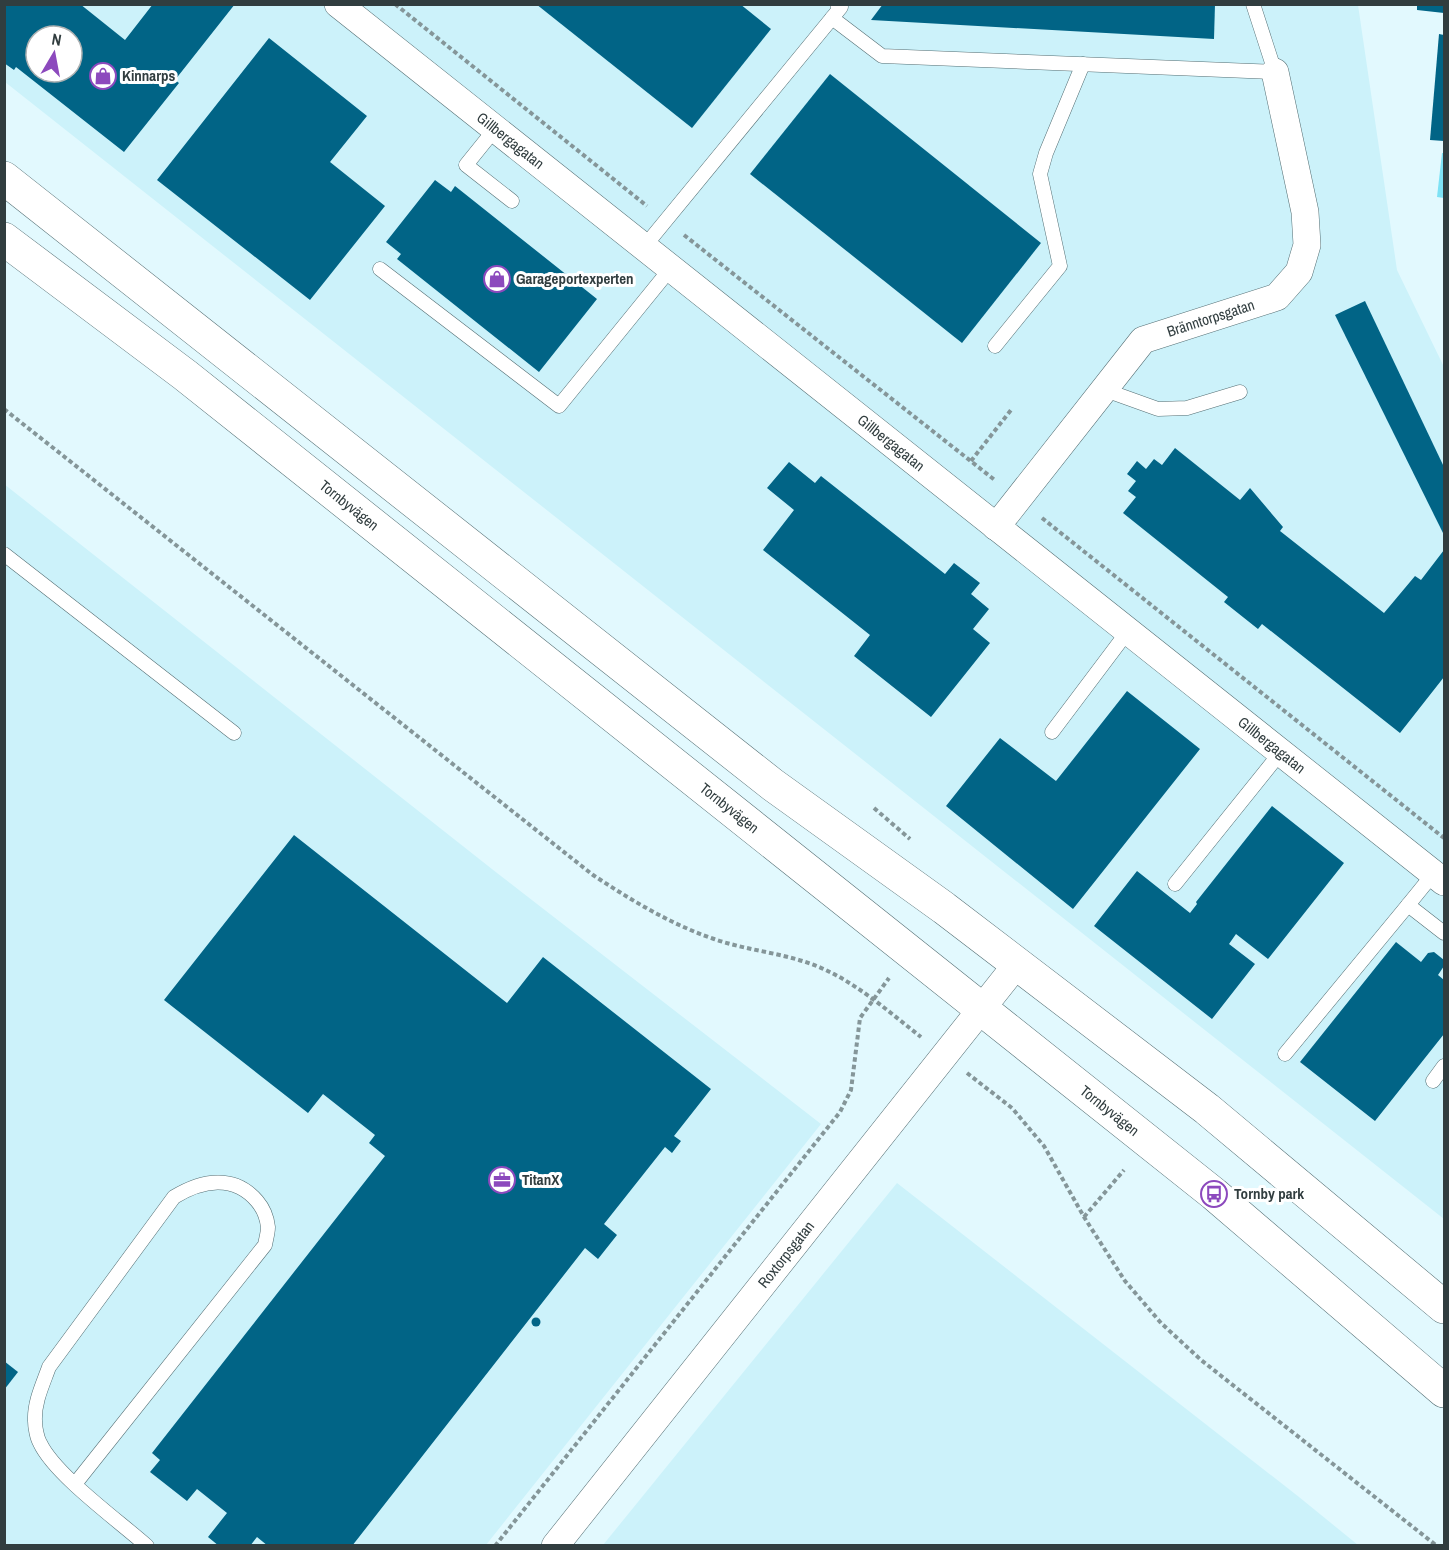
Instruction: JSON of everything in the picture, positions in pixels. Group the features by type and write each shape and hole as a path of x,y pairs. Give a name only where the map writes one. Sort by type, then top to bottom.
{"main road":[{"path":"4,178 773,785 1017,964 1207,1109 1444,1308"},
{"name":"Tornbyvägen","path":"4,239 185,375 1214,1194 1444,1391"}],"street":[{"name":"Gillbergagatan","path":"338,4 1439,878"},
{"name":"Bränntorpsgatan","path":"996,527 1143,340 1277,297 1299,272 1307,245 1305,212 1275,72"},
{"name":"Roxtorpsgatan","path":"555,1545 1017,964"}],"lane":[{"path":"644,247 838,9 882,56 1275,72 1253,4"},
{"path":"995,346 1060,266 1040,174 1046,153 1083,64"},
{"path":"495,129 466,165 512,201"},
{"path":"380,269 559,406 671,268"},
{"path":"1105,390 1158,409 1187,408 1240,392"},
{"path":"4,554 234,733"},
{"path":"1052,732 1128,631"},
{"path":"1174,884 1281,752"},
{"path":"1286,1054 1408,905 1439,878"},
{"path":"1408,905 1444,933"},
{"path":"1433,1081 1444,1066"},
{"path":"75,1484 265,1245 268,1226 262,1207 249,1192 233,1184 215,1182 190,1187 174,1197 49,1367 39,1393 35,1421 40,1443 54,1464 75,1484 147,1545"}],"path":[{"path":"395,4 1444,838"},
{"path":"4,409 593,875 668,920 714,939 819,967 849,983 1012,1108 1044,1146 1084,1217 1125,1281 1161,1323 1344,1474 1437,1545"},
{"path":"971,461 1011,410"},
{"path":"495,1545 840,1112 851,1090 860,1018 872,999"},
{"path":"1084,1217 1124,1170"}],"shaded area":[{"path":"4,5 1358,5 1397,270 1444,367 1444,1219 5,82"},
{"path":"1442,153 1444,153 1444,198 1437,197"},
{"path":"4,484 497,873 821,1124 486,1545 5,1545"},
{"path":"897,1183 1299,1497 1358,1545 603,1545"}],"building":[{"name":"Kinnarps","path":"4,4 80,4 125,40 153,4 235,4 175,80 179,83 124,152 38,84 84,84 84,24 24,24 24,73 16,67 14,70 4,63"},
{"path":"536,4 740,4 771,29 692,128"},
{"path":"883,4 1215,4 1214,39 871,20"},
{"path":"1417,4 1444,4 1444,13 1417,10"},
{"path":"1439,34 1444,35 1444,141 1430,140"},
{"path":"269,38 367,116 330,162 385,206 310,300 157,180"},
{"path":"830,74 1041,243 962,343 750,174"},
{"name":"Garageportexperten","path":"435,180 451,192 455,186 597,299 539,372 397,259 401,254 386,242"},
{"path":"1365,301 1444,467 1444,535 1335,315"},
{"path":"1175,448 1240,500 1250,488 1283,527 1280,531 1384,613 1415,576 1421,580 1444,550 1444,677 1400,733 1262,624 1258,629 1224,602 1228,597 1123,513 1136,497 1128,491 1136,481 1127,474 1137,461 1146,469 1154,459 1162,465"},
{"path":"789,462 815,483 821,476 945,574 954,563 980,583 971,594 989,609 973,629 990,643 931,717 854,656 870,635 763,550 794,510 767,488"},
{"path":"1127,691 1200,749 1073,909 946,806 1000,738 1056,781"},
{"path":"1272,806 1344,863 1268,959 1236,934 1229,944 1255,964 1212,1019 1094,926 1137,871 1190,913 1197,904 1196,902"},
{"name":"TitanX","path":"294,835 507,1003 543,957 711,1089 674,1136 681,1141 672,1153 665,1147 604,1224 617,1235 598,1259 585,1248 352,1546 268,1546 257,1537 250,1546 219,1546 208,1537 227,1513 197,1489 187,1501 150,1472 160,1460 152,1453 385,1156 369,1143 375,1135 323,1094 308,1113 164,1000"},
{"path":"1396,942 1421,962 1428,953 1434,952 1444,960 1444,966 1438,975 1444,980 1444,1034 1375,1121 1300,1062"},
{"path":"536,1317 541,1322 536,1327 531,1322"},
{"path":"4,1361 18,1372 4,1390"}],"place":[{"name":"Kinnarps","path":"103,76"},
{"name":"Garageportexperten","path":"497,279"},
{"name":"TitanX","path":"502,1180"},
{"name":"Tornby park","path":"1214,1194"}]}
